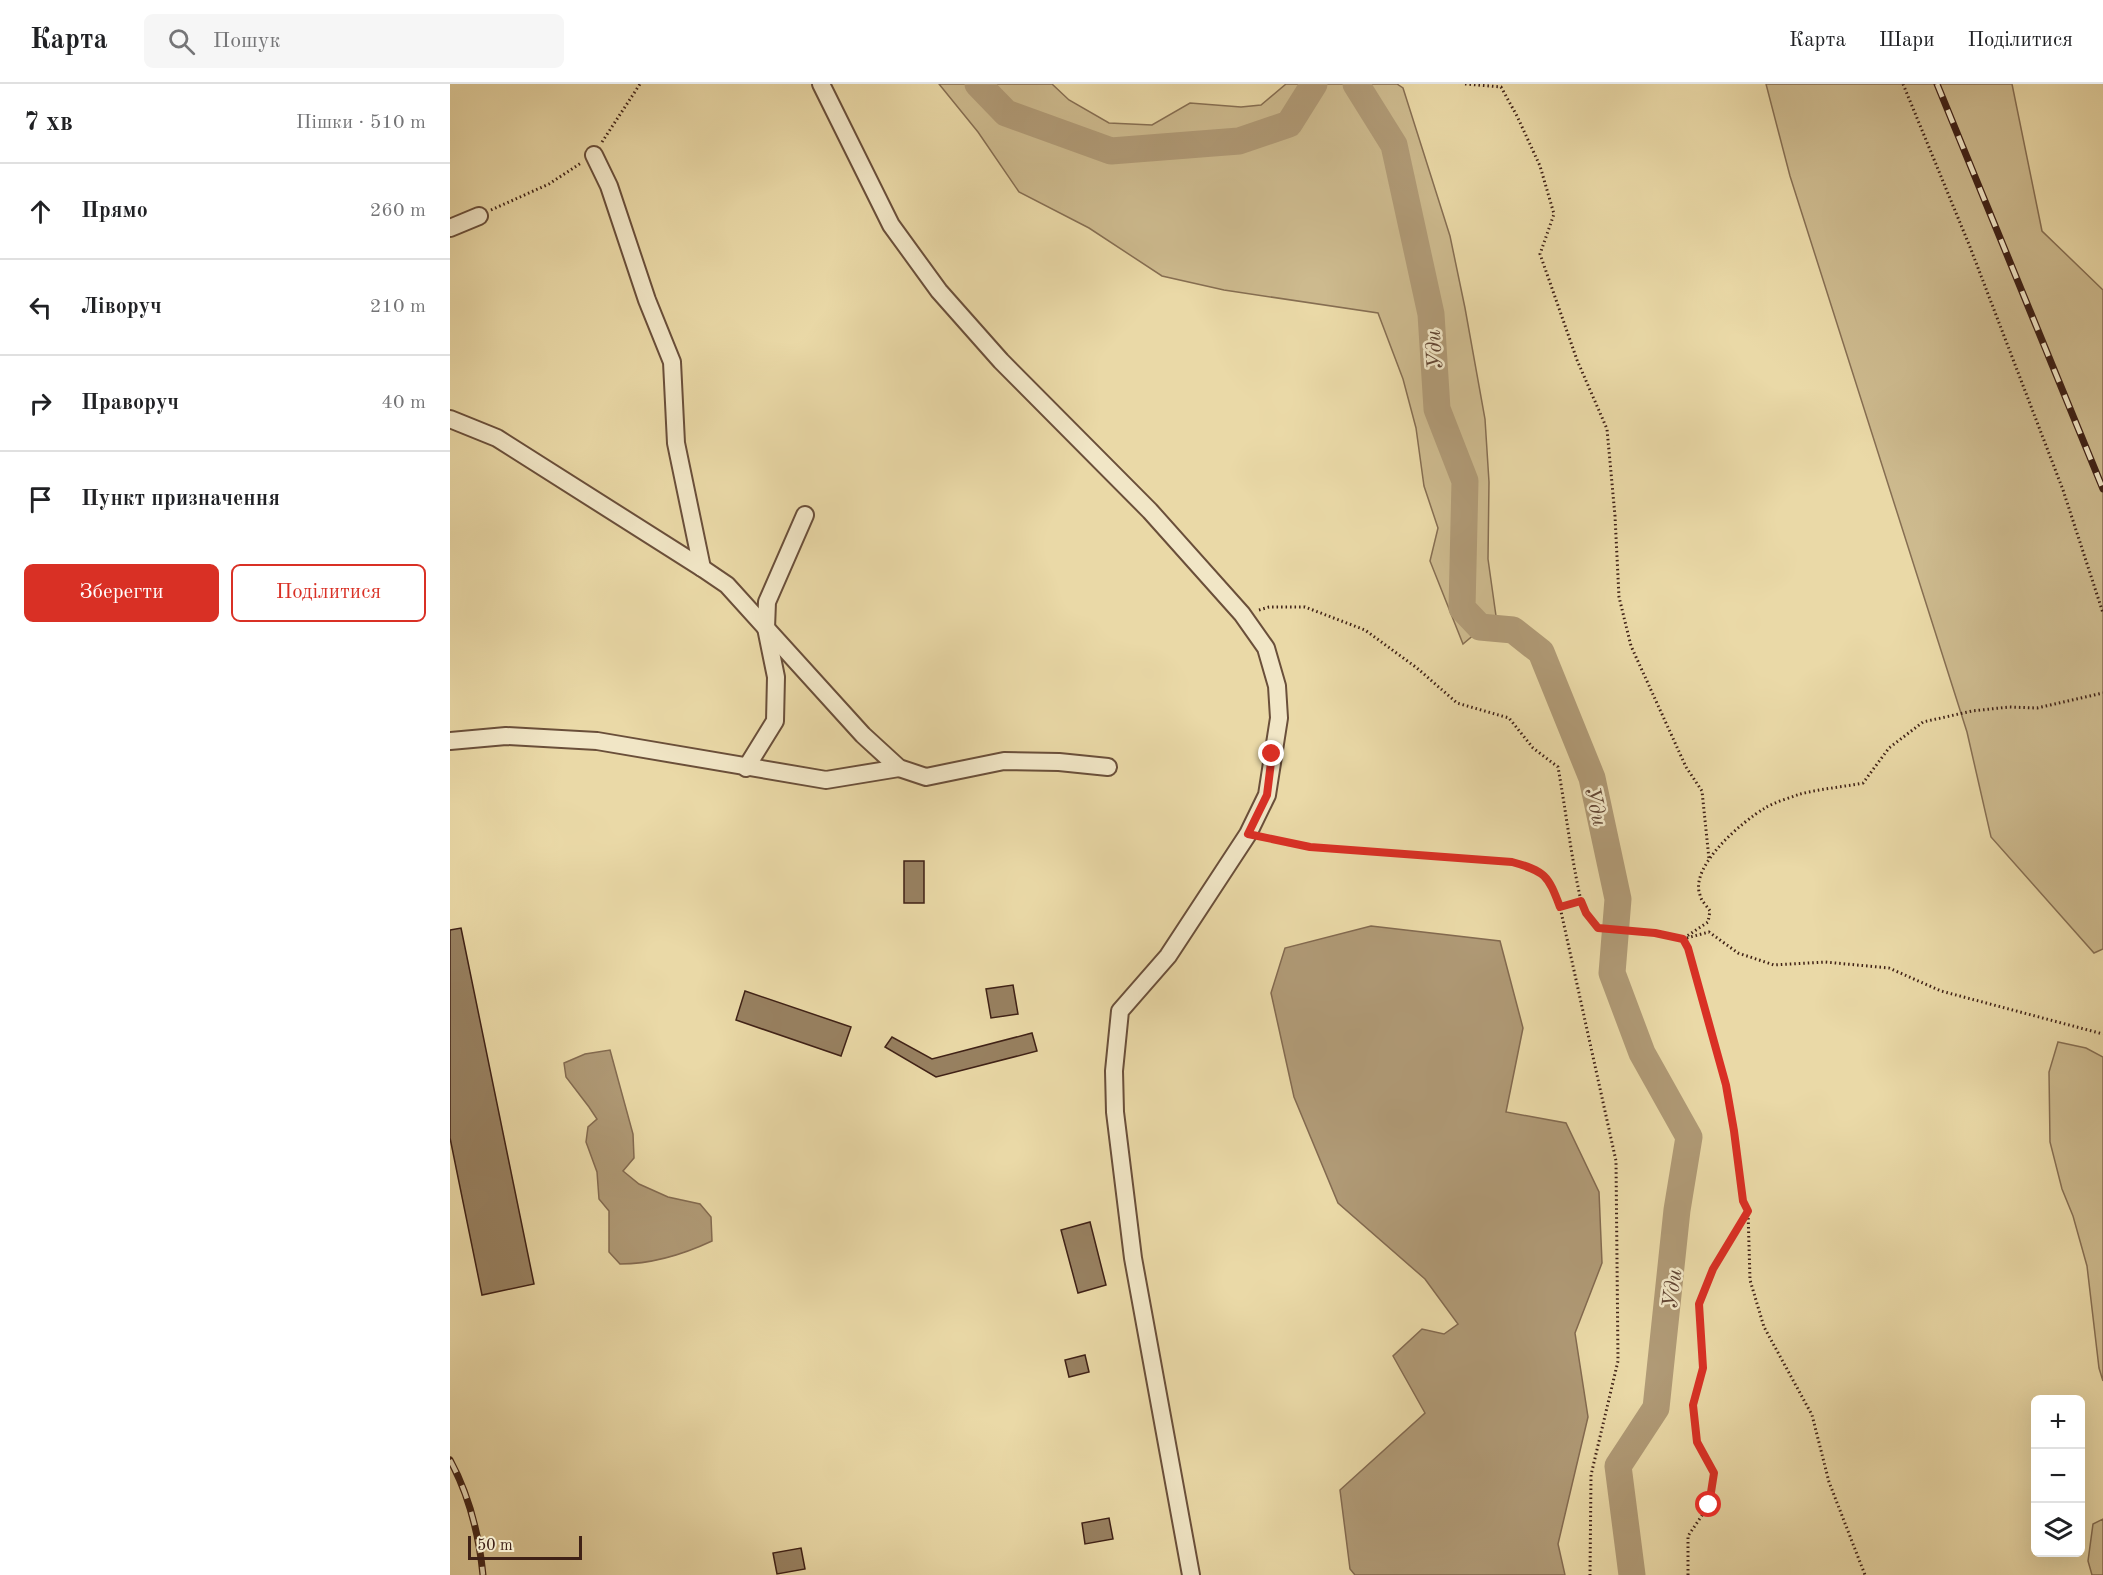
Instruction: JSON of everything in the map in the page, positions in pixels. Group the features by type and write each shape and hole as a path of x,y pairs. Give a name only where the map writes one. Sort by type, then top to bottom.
{"street":[{"path":"821,84 891,225 939,291 1001,361 1150,511 1242,614 1266,648 1277,686 1279,718 1267,795 1248,834 1168,956 1120,1011 1114,1071 1115,1112 1133,1258 1191,1575"},
{"path":"594,155 609,186 647,300 672,362 676,443 702,568"},
{"path":"450,228 479,216"},
{"path":"450,419 497,438 727,585 864,735 899,768 926,777 1004,761 1059,762 1108,767"},
{"path":"746,768 775,721 776,677 766,628 767,602 805,515"},
{"path":"450,741 506,736 597,741 825,780 899,768"}],"path":[{"path":"479,216 549,184 594,155 640,84"},
{"path":"1466,84 1501,87 1540,166 1554,214 1540,254 1577,360 1607,429 1619,597 1626,627 1631,646 1686,767 1702,791 1709,859"},
{"path":"1903,84 1970,247 2063,490 2103,613"},
{"path":"1242,614 1269,607 1305,607 1365,630 1417,668 1457,703 1509,718 1533,748 1558,767 1570,852 1581,901 1586,913 1598,928 1655,933 1683,939 1709,933 1738,954 1774,965 1825,962 1889,968 1941,991 2103,1034"},
{"path":"1683,939 1708,922 1710,911 1699,895 1700,880 1709,859 1715,850 1766,808 1801,794 1863,783 1889,748 1923,722 1972,711 2009,707 2037,708 2103,693"},
{"path":"1248,834 1310,847 1512,862 1544,874 1553,887 1560,907 1616,1161 1618,1361 1591,1475 1590,1575"},
{"path":"1560,907 1581,901"},
{"path":"1683,939 1688,948 1726,1085 1743,1201 1748,1211 1750,1280 1764,1327 1812,1415 1829,1482 1865,1575"},
{"path":"1688,1575 1688,1536 1709,1505 1714,1473 1697,1442 1693,1405 1703,1368 1699,1304 1713,1269 1748,1211"}],"shaded area":[{"path":"939,84 1052,84 1069,100 1109,123 1152,125 1190,103 1241,107 1261,105 1286,84 1397,84 1403,88 1450,236 1485,419 1489,482 1488,559 1496,616 1463,644 1430,561 1438,528 1424,486 1416,428 1403,379 1378,313 1224,290 1162,276 1089,228 1019,192 978,132"},
{"path":"1766,84 2012,84 2042,231 2103,290 2103,949 2094,953 1991,837 1967,732 1790,176"},
{"path":"1371,926 1500,941 1523,1028 1506,1112 1566,1123 1599,1192 1602,1263 1575,1333 1588,1417 1558,1544 1565,1575 1355,1575 1350,1569 1340,1490 1425,1413 1393,1356 1422,1329 1444,1334 1458,1324 1425,1279 1338,1203 1294,1097 1271,993 1285,948"},
{"path":"2058,1042 2086,1048 2103,1057 2103,1381 2099,1368 2087,1266 2073,1216 2062,1189 2050,1142 2049,1072"},
{"path":"610,1050 633,1134 634,1158 623,1171 639,1184 668,1197 700,1204 711,1217 712,1241 678,1254 644,1262 620,1264 609,1252 609,1211 599,1199 597,1172 586,1142 588,1127 597,1119 566,1077 564,1063 585,1054"},
{"path":"2103,1519 2103,1575 2092,1575 2088,1561 2093,1524"}],"building":[{"path":"904,861 924,861 924,903 904,903"},
{"path":"461,928 534,1284 482,1295 450,1138 450,930"},
{"path":"1013,985 1018,1014 991,1018 986,989"},
{"path":"745,991 851,1027 841,1056 736,1020"},
{"path":"1032,1033 1037,1051 936,1077 885,1047 892,1037 932,1059"},
{"path":"1090,1222 1106,1285 1078,1293 1061,1230"},
{"path":"1085,1355 1089,1372 1069,1377 1065,1360"},
{"path":"1109,1518 1113,1539 1085,1544 1082,1523"},
{"path":"801,1548 805,1569 777,1574 773,1553"}],"waterway":[{"name":"Уди","path":"978,84 1006,113 1111,151 1239,141 1289,124 1314,84"},
{"name":"Уди","path":"1356,84 1394,145 1431,314 1437,409 1465,481 1462,608 1480,627 1513,630 1541,652 1592,778 1618,899 1612,973 1642,1053 1689,1137 1677,1210 1656,1408 1618,1466 1632,1575"}],"railway":[{"path":"1937,84 2103,489"},
{"path":"450,1460 463,1487 472,1516 483,1575"}],"route":[{"path":"1272,754 1267,795 1248,834 1310,847 1512,862 1544,874 1553,887 1560,907 1581,901 1586,913 1598,928 1655,933 1683,939 1688,948 1726,1085 1743,1201 1748,1211 1713,1269 1699,1304 1703,1368 1693,1405 1697,1442 1714,1473 1709,1505"}]}
